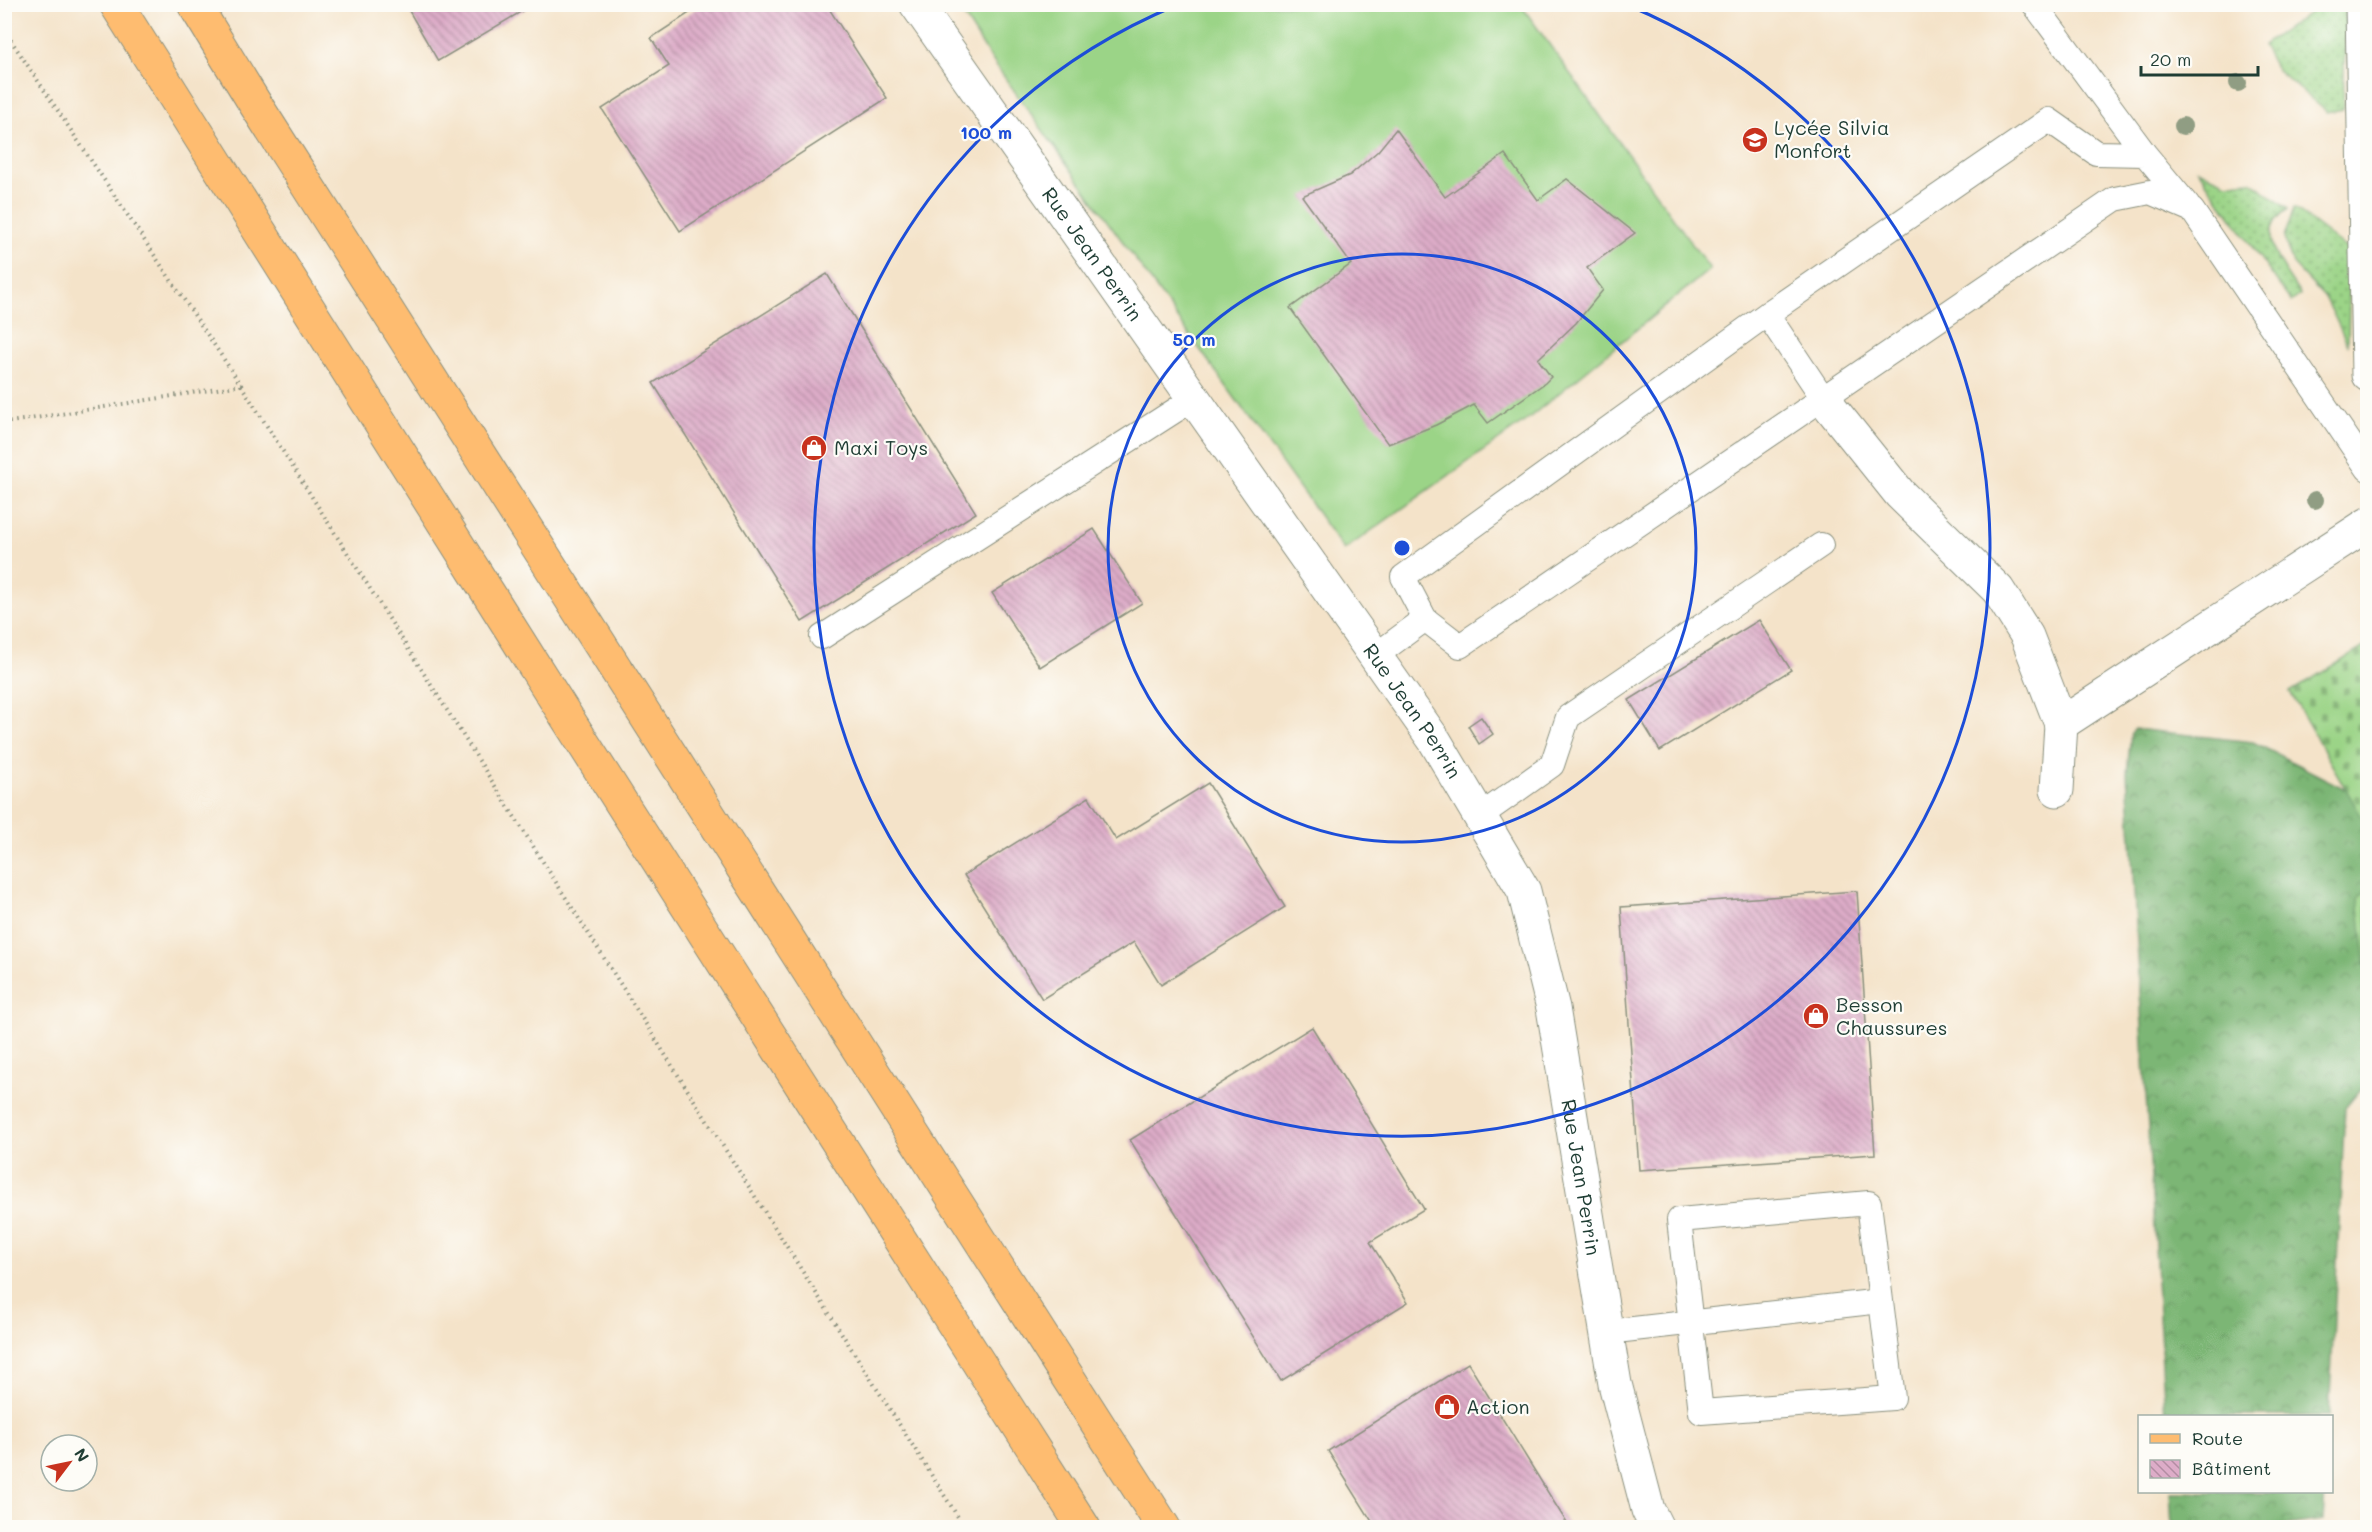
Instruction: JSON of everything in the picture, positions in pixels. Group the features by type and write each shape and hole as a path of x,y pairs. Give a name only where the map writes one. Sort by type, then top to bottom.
{"main road":[{"path":"116,4 589,752 1084,1527"},
{"path":"194,4 254,102 1164,1527"}],"street":[{"name":"Rue Jean Perrin","path":"916,4 1435,741 1524,891 1553,1008 1615,1384 1648,1509 1657,1527"},
{"path":"2362,4 2367,375"},
{"path":"1823,398 1900,494 1998,590 2026,636 2061,724 2057,790"},
{"path":"2061,724 2367,524"}],"lane":[{"path":"2034,4 2145,154 2192,210 2367,470"},
{"path":"2145,154 2096,153 2049,120 1767,314 1403,577 1425,619 1460,646 2115,199 2150,192 2192,210"},
{"path":"1767,314 1823,398"},
{"path":"822,637 1193,399"},
{"path":"1480,816 1552,765 1568,717 1821,545"},
{"path":"1375,656 1425,619"},
{"path":"1869,1203 1893,1398 1701,1412 1690,1322 1679,1220 1869,1203"},
{"path":"1607,1332 1881,1301"}],"path":[{"path":"4,30 241,385 964,1527"},
{"path":"4,423 241,385"}],"green space":[{"path":"957,5 1521,5 1710,269 1524,422 1344,550 990,57"},
{"path":"2321,5 2346,5 2343,109 2327,112 2276,69 2263,45"},
{"path":"2198,170 2227,183 2251,181 2288,209 2277,218 2272,229 2271,240 2279,262 2300,295 2291,302"},
{"path":"2294,208 2350,251 2348,345 2326,299 2293,264 2284,238"},
{"path":"2367,645 2367,826 2290,692"},
{"path":"2135,729 2253,742 2367,800 2367,1082 2345,1108 2329,1415 2165,1415 2127,773 2131,733"},
{"path":"2367,891 2367,978 2358,898"},
{"path":"2170,1493 2325,1493 2323,1520 2263,1528 2172,1527"}],"building":[{"path":"405,4 534,4 438,61"},
{"path":"703,4 826,4 887,98 680,231 602,109 669,66 651,38"},
{"path":"1396,129 1445,197 1505,154 1538,200 1567,179 1635,233 1587,268 1603,290 1576,323 1538,359 1551,377 1545,383 1488,423 1474,405 1436,425 1388,444 1290,308 1351,264 1302,196 1350,175 1378,151"},
{"name":"Maxi Toys","path":"827,274 976,513 802,622 653,383"},
{"path":"1094,529 1142,603 1040,667 992,593"},
{"path":"1759,620 1791,670 1660,751 1629,700"},
{"path":"1481,717 1493,734 1479,744 1468,726"},
{"path":"1208,783 1285,907 1161,985 1134,942 1042,999 964,875 1089,797 1116,840"},
{"path":"1857,891 1875,1154 1639,1170 1621,907"},
{"path":"1312,1027 1424,1209 1370,1242 1408,1302 1281,1381 1130,1140"},
{"name":"Action","path":"1468,1363 1570,1528 1376,1528 1328,1451"}],"place":[{"name":"Lycée Silvia Monfort","path":"1755,140"},
{"name":"Maxi Toys","path":"814,448"},
{"name":"Besson Chaussures","path":"1816,1016"},
{"name":"Action","path":"1447,1407"}]}
